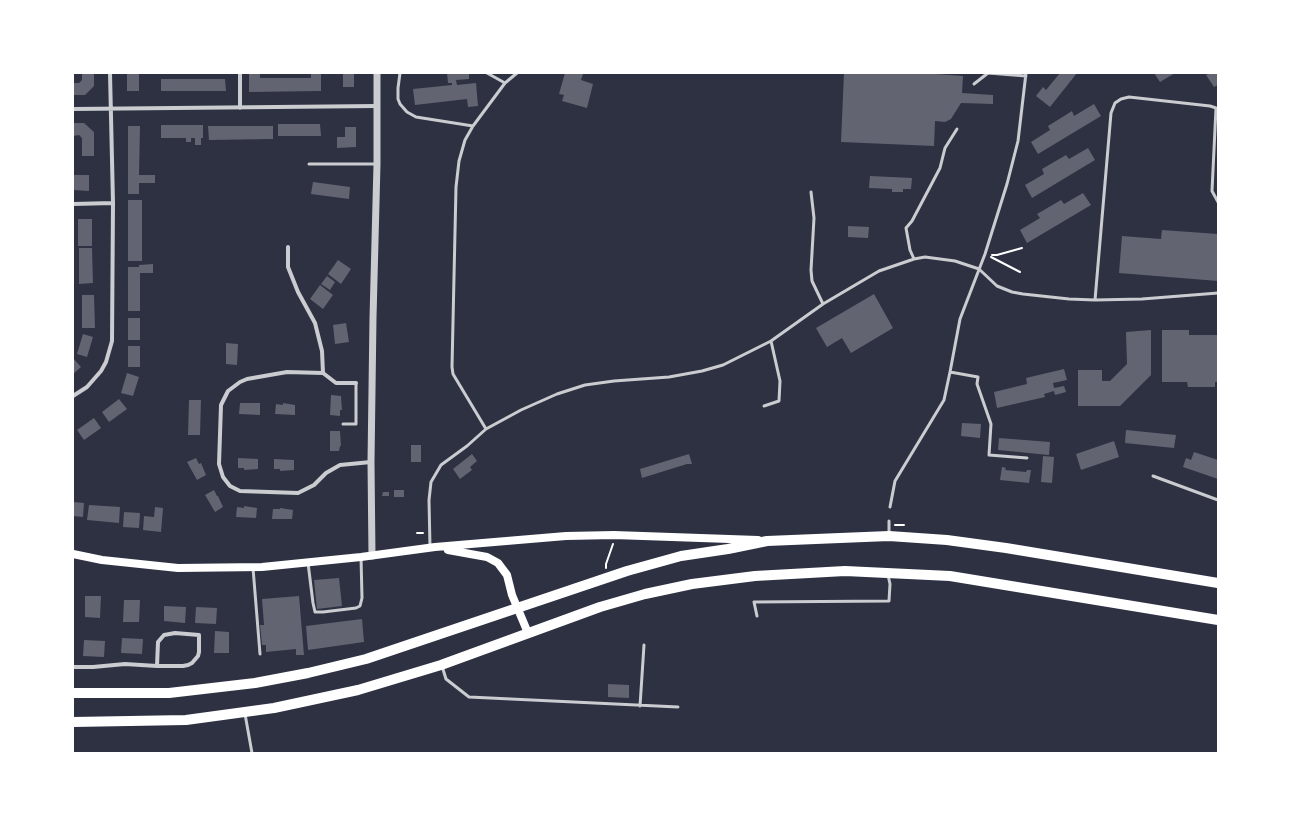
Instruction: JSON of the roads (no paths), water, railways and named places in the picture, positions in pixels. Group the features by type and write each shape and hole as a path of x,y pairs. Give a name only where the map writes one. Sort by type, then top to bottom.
{"highway":[{"path":"73,693 170,693 255,683 308,673 366,659 627,571 681,556 767,541 889,536 947,540 1006,548 1218,583"},
{"path":"73,722 186,720 274,708 358,690 441,665 600,607 645,594 692,584 772,575 845,571 950,576 1218,620"}],"main road":[{"path":"73,554 102,560 178,568 253,567 566,536 614,535 767,541"},
{"path":"433,548 487,557 498,563 507,575 528,633"}],"street":[{"path":"73,396 87,387 101,371 106,362 112,341 113,203 110,73"},
{"path":"240,73 240,108"},
{"path":"372,556 374,215 377,164 377,73"},
{"path":"73,109 377,106"},
{"path":"73,204 113,203"},
{"path":"288,247 288,267 298,292 316,323 322,351 323,373"},
{"path":"356,383 336,383 323,373 287,372 247,379 240,382 228,391 221,405 220,464 223,476 230,486 240,491 298,493 314,485 326,473 340,465 372,462"},
{"path":"73,667 125,664 157,666 183,666 192,663 198,656 199,634 174,633 164,635 158,642 157,666"}],"lane":[{"path":"400,73 398,99 400,104 407,112 416,116 473,126"},
{"path":"487,73 505,83"},
{"path":"486,429 453,374 452,367 456,187 459,161 465,140 473,126 505,83 517,73"},
{"path":"890,507 895,481 944,400 960,319 985,254 1007,184 1018,140 1026,75 988,74 974,84"},
{"path":"1095,300 1111,113 1115,103 1121,98 1129,96 1216,108 1212,191 1218,202"},
{"path":"914,259 910,250 906,228 912,221 940,168 945,148 957,129"},
{"path":"309,164 377,164"},
{"path":"811,192 814,218 811,270 812,281 823,304"},
{"path":"433,548 429,500 431,482 441,465 467,446 486,429 521,410 557,394 585,385 614,381 669,377 702,371 723,365 771,341 823,304 879,271 914,259 925,257 955,261 979,269 997,286 1012,292 1070,299 1142,299 1218,293"},
{"path":"764,406 779,401 780,381 771,341"},
{"path":"950,372 978,376 977,384 991,424 989,455 1027,458"},
{"path":"342,424 356,424 356,383"},
{"path":"1153,476 1218,500"},
{"path":"889,521 889,536"},
{"path":"308,562 315,612 323,612 356,608 360,606 362,598 361,557"},
{"path":"253,567 260,654"},
{"path":"757,616 754,602 889,601 890,584 888,573"},
{"path":"640,706 644,645"},
{"path":"441,665 446,679 470,697 678,707"},
{"path":"244,712 252,753"}]}
